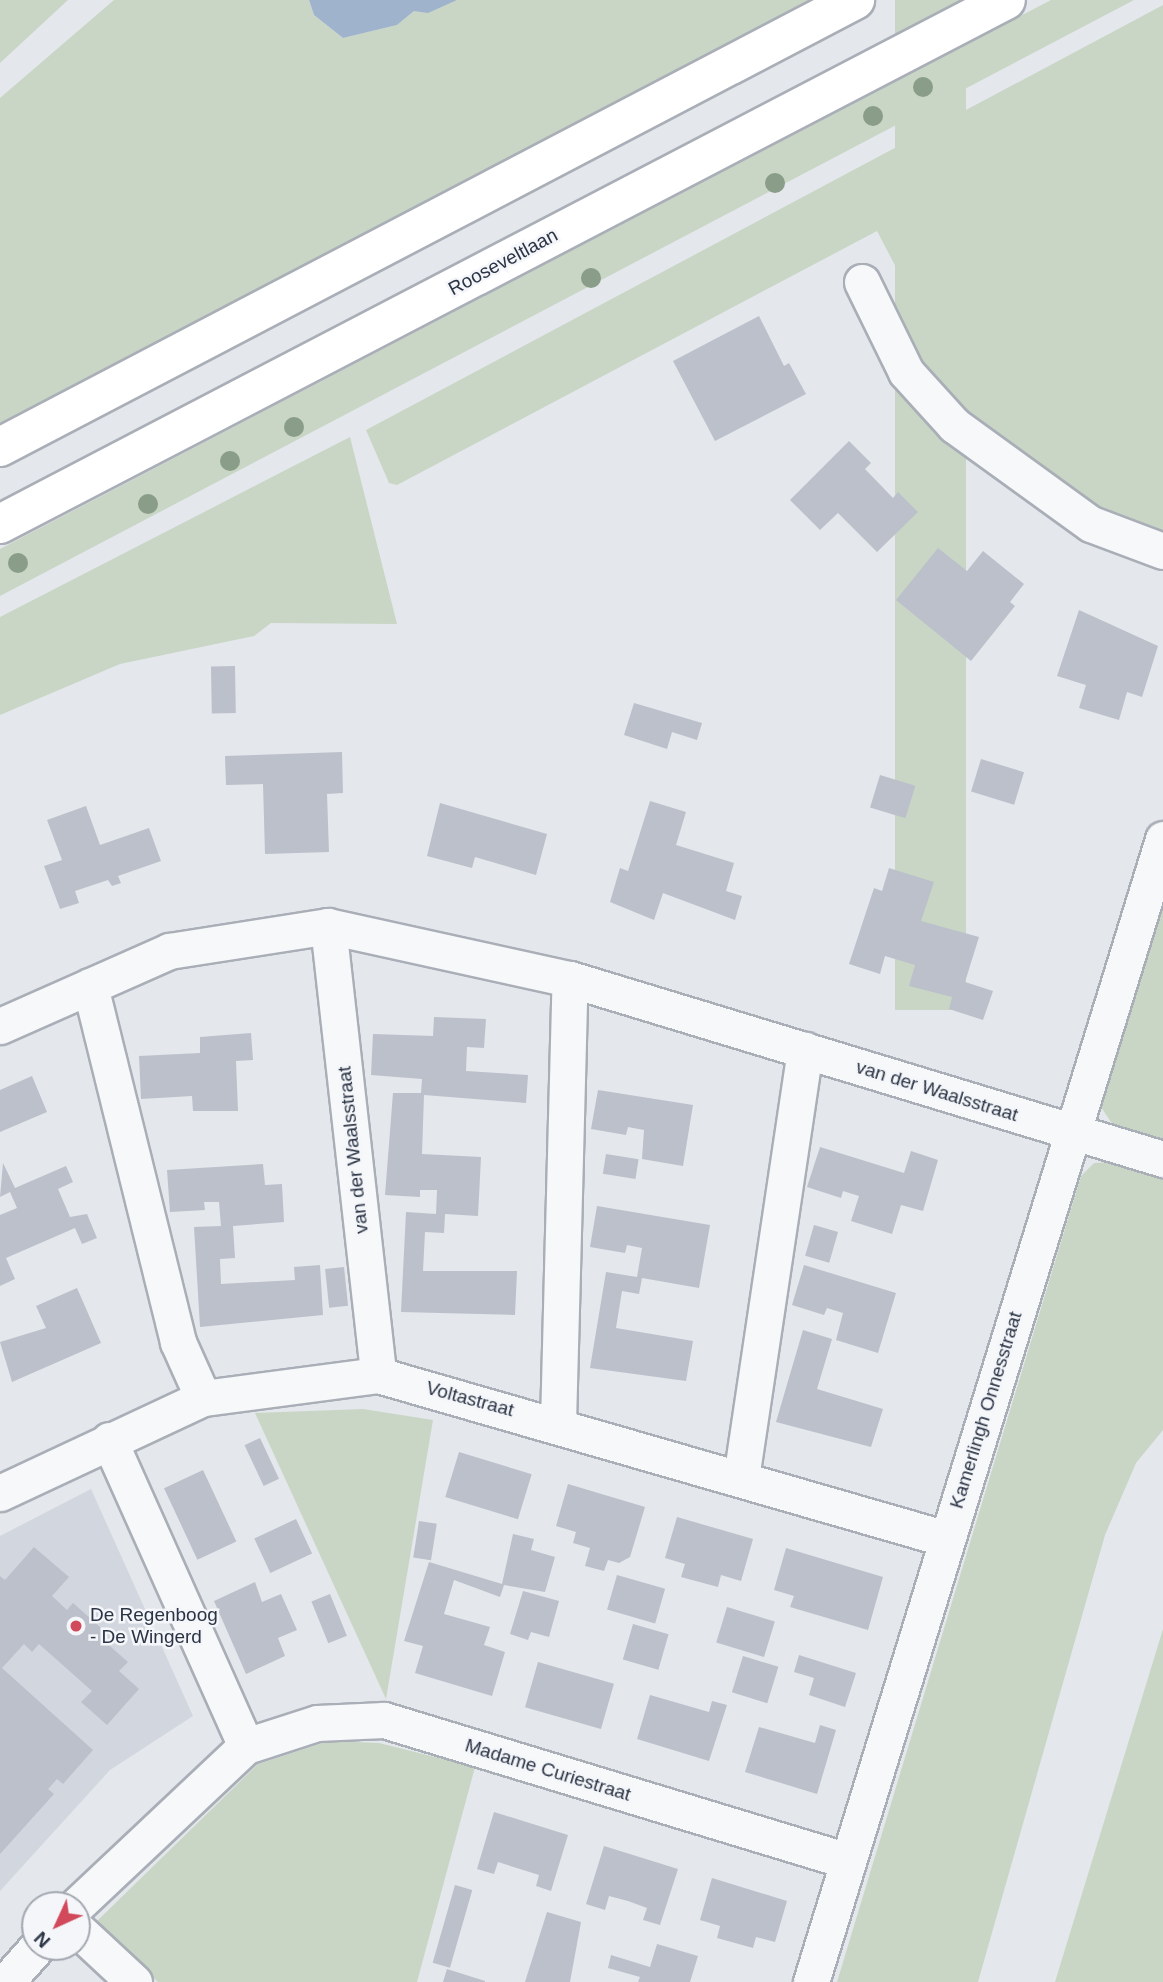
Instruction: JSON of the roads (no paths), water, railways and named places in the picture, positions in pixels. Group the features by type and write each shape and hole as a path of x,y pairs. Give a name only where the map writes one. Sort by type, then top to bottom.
{"main road":[{"path":"0,447 855,0"},
{"name":"Rooseveltlaan","path":"0,524 1006,0"}],"street":[{"path":"862,282 906,372 954,425 1091,524 1163,551"},
{"name":"Kamerlingh Onnesstraat","path":"811,1982 1070,1132 1163,839"},
{"name":"van der Waalsstraat","path":"0,1026 169,951 328,926 570,979 1163,1159"},
{"name":"van der Waalsstraat","path":"328,926 378,1375"},
{"path":"558,1423 570,979"},
{"path":"90,986 178,1342 203,1398"},
{"path":"741,1478 805,1050"},
{"name":"Voltastraat","path":"1,1488 203,1398 378,1375 558,1423 947,1539"},
{"path":"109,1440 246,1746"},
{"name":"Madame Curiestraat","path":"91,1891 246,1746 317,1723 384,1720 847,1861"},
{"path":"91,1942 134,1982"},
{"path":"6,1982 25,1961"}],"water":[{"path":"309,0 457,0 428,13 414,11 397,25 343,38 314,15"}],"place":[{"name":"De Regenboog - De Wingerd","path":"76,1626"}]}
